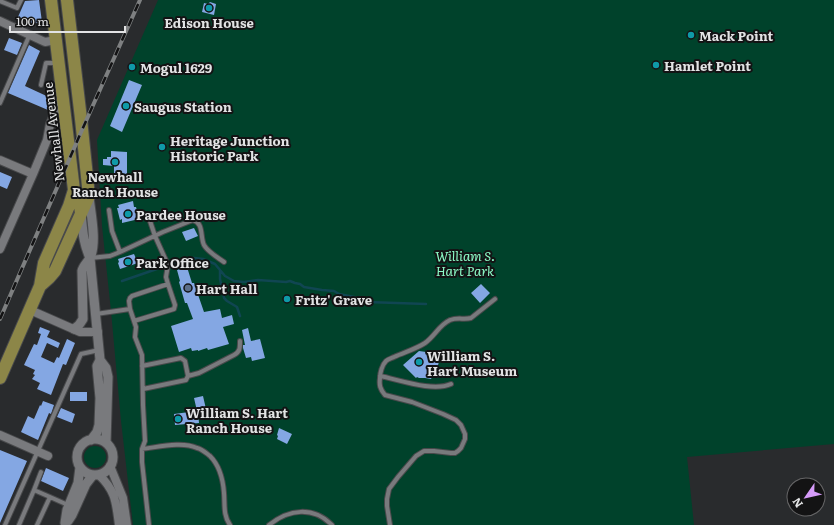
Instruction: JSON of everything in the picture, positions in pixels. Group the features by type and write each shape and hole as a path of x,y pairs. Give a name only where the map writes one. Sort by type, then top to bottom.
{"main road":[{"name":"Newhall Avenue","path":"51,0 74,190 78,199 81,213"},
{"name":"Newhall Avenue","path":"67,0 89,196"},
{"path":"0,378 40,286 44,263 69,206 74,190"},
{"path":"40,286 55,271 89,196"}],"street":[{"path":"0,21 45,42 56,40"},
{"path":"0,249 47,140 50,124 62,95"},
{"path":"0,160 33,174"},
{"name":"Newhall Avenue","path":"89,196 93,239 93,248 90,258"},
{"name":"Newhall Avenue","path":"81,213 83,240 90,258 100,360 106,368 108,377 106,443"},
{"path":"74,329 79,326 83,319 82,271 90,258"},
{"path":"30,310 82,332 98,332"},
{"name":"Newhall Avenue","path":"91,440 97,432 99,425 100,398 97,366 100,360"},
{"path":"0,435 48,456"},
{"path":"91,440 98,440 106,443 112,454 113,460 110,466 86,484 72,515 65,524 67,510 78,483 80,467 77,458 79,449 83,444 91,440"},
{"path":"110,466 123,498 127,525"},
{"path":"80,467 86,473 96,475 106,482 114,494 119,525"}],"lane":[{"path":"0,1 17,8 21,0"},
{"path":"0,104 30,34"},
{"path":"41,85 46,63 59,63"},
{"path":"109,210 112,231 120,252"},
{"path":"134,321 174,308 175,305 166,277 168,265 149,218"},
{"path":"90,258 110,256 192,220 196,221 200,226 204,244 224,262"},
{"path":"149,525 142,462 142,449 145,442 142,355 135,337 136,327 129,301 132,296 168,284"},
{"path":"390,525 387,499 389,489 398,477 416,456 424,451 451,454 458,452 465,439 465,434 461,425 456,420 412,402 385,395 379,386 383,366 386,361 426,342 448,321 456,318 468,319 495,299"},
{"path":"96,314 130,309"},
{"path":"143,389 186,380 188,376 199,373 238,353 240,342"},
{"path":"5,525 81,354 99,350"},
{"path":"142,366 181,358 185,361 188,376"},
{"path":"380,376 425,386 442,387 451,384"},
{"path":"142,449 175,445 197,447 214,460 221,473 224,509 230,525"},
{"path":"19,525 41,472"},
{"path":"34,490 69,505"},
{"path":"37,525 50,497"},
{"path":"269,525 280,516 299,512 313,513 321,516 332,525"}],"green space":[{"name":"William S. Hart Park","path":"158,0 834,0 834,444 687,457 694,525 133,525 121,421 102,226 97,140"},
{"path":"95,446 99,447 105,453 105,461 99,467 95,468 91,467 85,461 84,457 85,453 91,447"}],"building":[{"path":"39,0 42,22 32,23 18,17 25,1"},
{"name":"Edison House","path":"210,2 216,4 214,15 202,12 204,3 208,4"},
{"path":"9,38 22,43 17,55 4,50"},
{"path":"29,45 40,51 25,86 53,99 48,110 8,93"},
{"name":"Saugus Station","path":"129,80 142,85 122,132 110,126"},
{"name":"Newhall Ranch House","path":"111,151 127,152 127,174 114,173 114,166 103,165 103,159 111,157"},
{"path":"0,172 12,177 7,189 0,186"},
{"name":"Pardee House","path":"133,201 139,219 122,223 122,219 120,220 117,208 119,208 118,205"},
{"path":"194,228 198,236 186,241 182,232"},
{"name":"Park Office","path":"134,254 138,263 120,269 118,259"},
{"path":"187,267 204,312 220,309 222,318 232,315 234,324 223,327 229,344 208,350 207,348 192,351 191,348 179,352 171,326 193,319 187,303 185,303 177,270"},
{"path":"481,284 490,293 480,303 471,293"},
{"path":"40,327 50,331 47,337 60,343 58,348 47,343 41,357 54,363 57,357 59,358 67,339 75,343 66,365 63,364 51,395 37,389 40,383 32,379 35,375 33,374 35,370 24,365 34,344 37,345 41,334 38,333"},
{"path":"248,328 251,341 260,339 265,358 252,361 251,357 246,358 243,348 243,345 245,345 242,330"},
{"path":"427,350 441,354 437,369 439,369 438,378 416,378 403,365 419,351 426,352"},
{"path":"70,392 87,392 87,401 70,401"},
{"path":"203,396 206,409 198,411 199,423 175,425 174,414 197,411 194,398"},
{"path":"43,401 54,405 51,414 49,413 38,440 21,432 28,416 34,419"},
{"path":"61,408 75,414 72,423 57,417"},
{"path":"279,428 292,434 287,444 277,439"},
{"path":"0,450 27,461 0,523"},
{"path":"46,468 69,478 63,491 41,481"}],"waterway":[{"path":"122,281 180,261 194,258 203,259 215,264 225,276 234,281 290,281 304,287 334,291 339,294 354,297 367,302 426,304"},
{"path":"220,270 220,279 224,298 237,307 240,316"}],"railway":[{"path":"0,319 140,0"}],"place":[{"name":"Edison House","path":"209,8"},
{"name":"Mack Point","path":"691,35"},
{"name":"Hamlet Point","path":"656,65"},
{"name":"Mogul 1629","path":"132,67"},
{"name":"Saugus Station","path":"126,106"},
{"name":"Heritage Junction Historic Park","path":"162,147"},
{"name":"Newhall Ranch House","path":"115,162"},
{"name":"Pardee House","path":"128,214"},
{"name":"Park Office","path":"128,262"},
{"name":"Hart Hall","path":"188,288"},
{"name":"Fritz' Grave","path":"287,299"},
{"name":"William S. Hart Museum","path":"419,362"},
{"name":"William S. Hart Ranch House","path":"178,419"}]}
